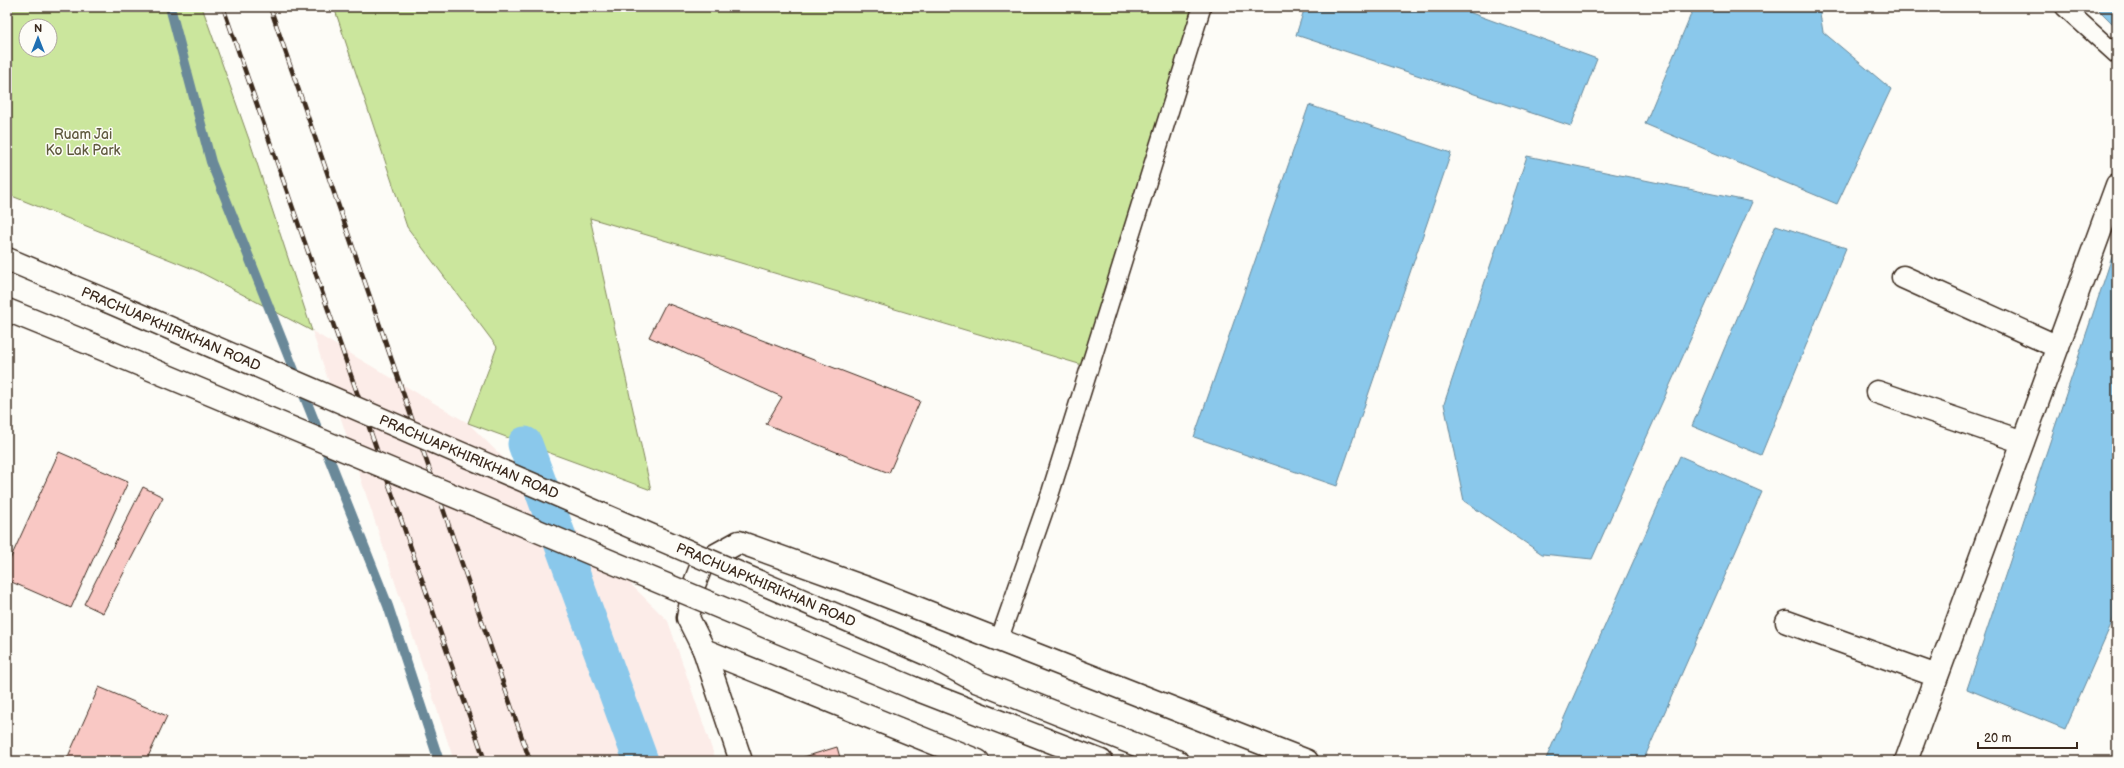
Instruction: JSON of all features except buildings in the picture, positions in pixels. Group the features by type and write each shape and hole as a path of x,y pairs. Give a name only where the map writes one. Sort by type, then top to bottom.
{"main road":[{"path":"1906,761 2117,185"},
{"name":"PRACHUAPKHIRIKHAN ROAD","path":"7,259 931,656 978,682 1177,761"},
{"path":"1903,277 2058,347"},
{"path":"7,310 913,688 1101,761"},
{"path":"1877,392 2023,442"},
{"path":"741,761 704,650 688,618 694,585 703,562 739,542 864,586 1307,761"},
{"path":"1787,622 1937,676"},
{"path":"704,650 978,761"}],"lane":[{"path":"999,640 1050,491 1202,7"},
{"path":"2068,8 2117,55"}],"shaded area":[{"path":"312,331 468,423 668,621 716,761 454,761"}],"green space":[{"name":"Ruam Jai Ko Lak Park","path":"7,7 202,7 251,145 312,331 198,271 7,194"},
{"path":"334,7 1192,7 1089,367 590,218 651,490 468,423 497,347 407,227"}],"water":[{"path":"1305,7 1455,7 1597,59 1571,126 1296,35"},
{"path":"1694,7 1819,7 1823,32 1891,89 1837,204 1645,124"},
{"path":"2096,7 2117,7 2117,28"},
{"path":"1309,105 1451,153 1337,486 1194,437"},
{"path":"1527,156 1752,202 1592,559 1542,554 1464,501 1444,404"},
{"path":"1776,225 1846,248 1761,455 1692,426"},
{"path":"2117,242 2117,611 2065,729 1967,689"},
{"path":"1680,456 1762,492 1643,761 1545,761"}],"waterway":[{"path":"170,7 211,162 388,606 439,761"},
{"path":"525,444 641,761"}],"railway":[{"path":"223,7 485,761"},
{"path":"270,7 530,761"}]}
